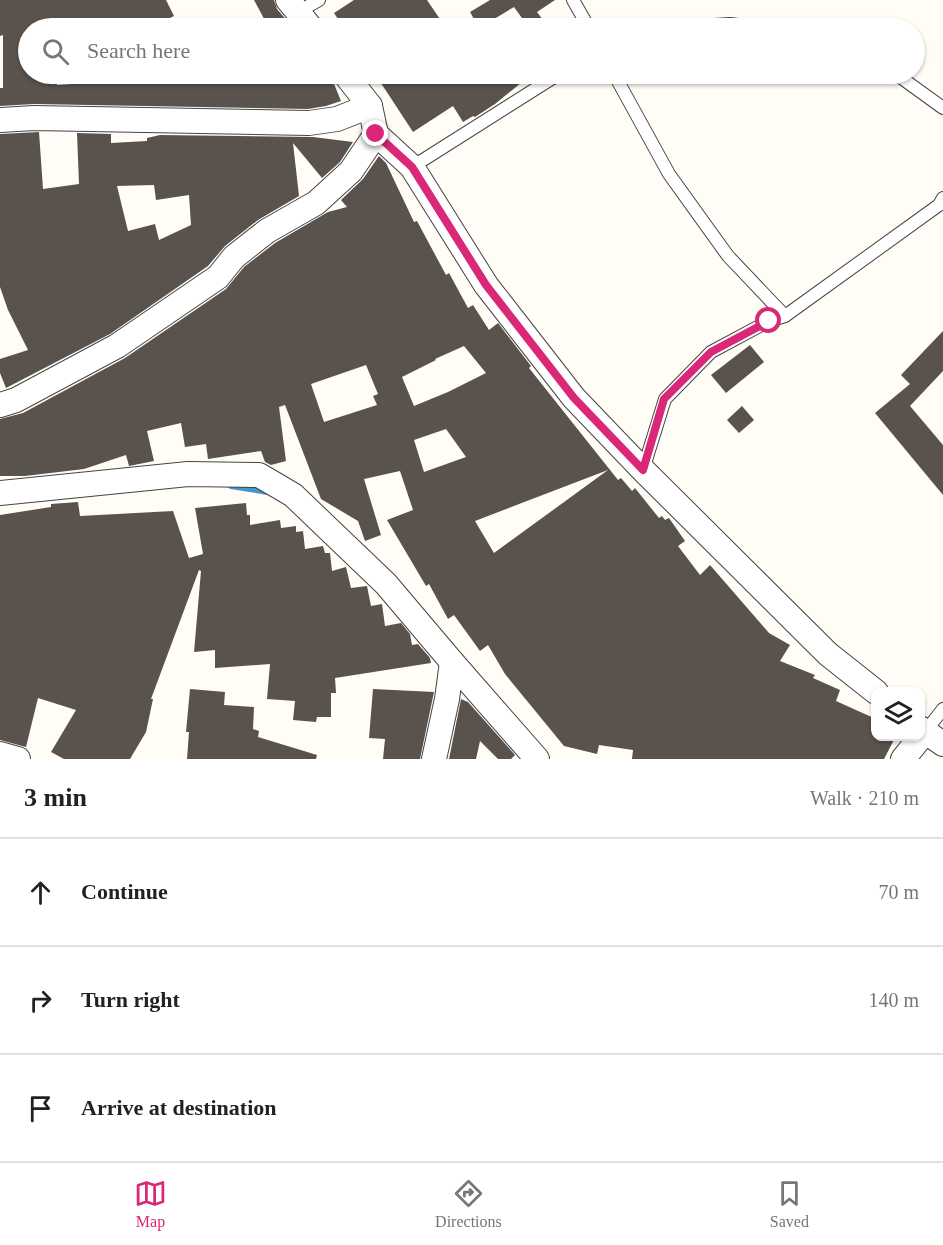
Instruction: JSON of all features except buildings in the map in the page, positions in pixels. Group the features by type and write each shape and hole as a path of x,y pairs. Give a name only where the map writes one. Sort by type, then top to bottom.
{"street":[{"path":"353,84 370,106 376,134 412,167 486,285 574,398 828,654 871,688"},
{"path":"0,120 34,118 309,123 337,119 370,106"},
{"path":"0,405 16,400 117,346 218,278 234,257 267,231 316,203 325,195 351,171 376,134"},
{"path":"0,493 188,474 259,475 293,495 386,584 537,759"},
{"path":"434,759 447,699 452,662"},
{"path":"903,759 929,735"},
{"path":"0,754 18,759"}],"lane":[{"path":"573,0 583,18"},
{"path":"412,167 543,84"},
{"path":"620,84 669,174 728,256 785,316"},
{"path":"910,84 943,108"},
{"path":"643,470 664,399 711,352 769,321 785,316 939,205 943,198"},
{"path":"929,735 943,709"}],"waterway":[{"path":"231,486 268,492"}],"route":[{"path":"376,134 412,167 486,285 574,398 643,470 664,399 711,352 769,321"}]}
